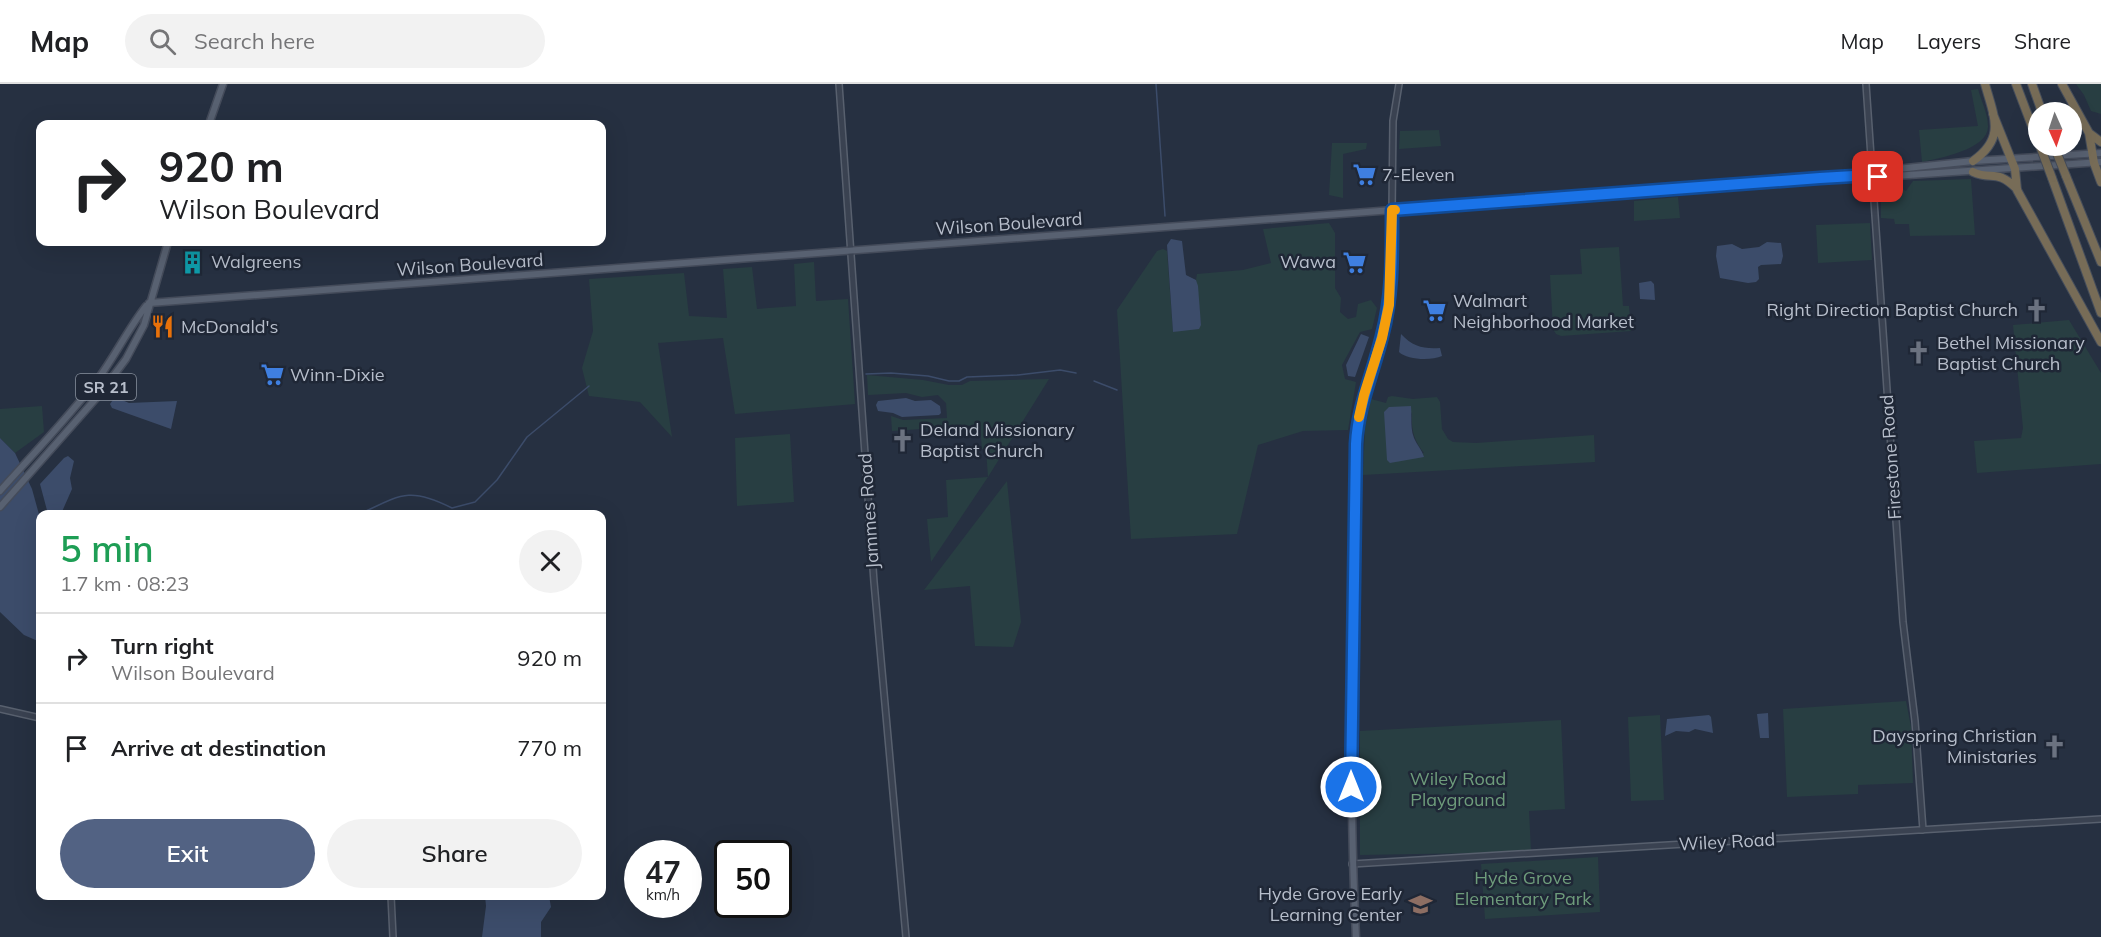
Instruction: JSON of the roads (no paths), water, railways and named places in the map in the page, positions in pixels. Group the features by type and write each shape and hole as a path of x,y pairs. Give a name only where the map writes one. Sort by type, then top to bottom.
{"highway":[{"path":"1985,84 1993,114 2015,169 2017,190"},
{"path":"2016,84 2028,115"},
{"path":"2032,84 2038,102"},
{"path":"2062,84 2089,133 2092,154 2097,163 2101,182"},
{"path":"1973,161 1986,151 1993,141 1995,129 1993,114"},
{"path":"2089,133 2101,142"},
{"path":"2044,156 2101,313"},
{"path":"2058,156 2101,262"},
{"path":"1973,172 1980,175 1999,176 2017,190 2101,342"}],"main road":[{"path":"210,120 223,84"},
{"name":"Wilson Boulevard","path":"1871,175 1878,171 1973,161 2101,153"},
{"name":"Wilson Boulevard","path":"149,303 1871,175 1878,177 1973,172 2097,163"},
{"path":"1356,937 1352,864 1355,450 1361,405 1382,338 1389,305 1392,210"},
{"name":"SR 21","path":"0,507 116,374 144,325 167,246"},
{"name":"SR 21","path":"0,491 90,390 121,345 134,321 149,303"}],"street":[{"name":"Jammes Road","path":"839,84 874,582 906,937"},
{"path":"1392,210 1394,121 1399,84"},
{"name":"Firestone Road","path":"1866,84 1905,645 1916,721 1923,830"},
{"path":"0,709 36,717"},
{"name":"Wiley Road","path":"1352,864 2101,819"},
{"path":"391,900 393,937"}],"water":[{"path":"1171,239 1182,241 1186,275 1196,280 1198,286 1201,325 1199,329 1173,332 1167,245"},
{"path":"1767,242 1781,243 1783,256 1781,264 1758,267 1759,279 1756,282 1748,283 1720,278 1716,256 1717,246 1732,244 1742,249 1759,247"},
{"path":"1651,281 1654,284 1655,300 1640,299 1639,283"},
{"path":"1361,334 1369,337 1355,377 1348,376 1346,365"},
{"path":"1401,334 1419,346 1440,348 1442,356 1419,359 1403,355 1399,352"},
{"path":"115,397 129,403 177,401 171,429 112,408 110,404"},
{"path":"906,398 915,401 931,400 940,406 941,413 902,417 878,411 876,405 878,401"},
{"path":"1411,406 1413,434 1424,457 1390,463 1387,460 1384,412 1389,407"},
{"path":"0,438 15,453 32,489 38,510 36,640 24,635 0,612"},
{"path":"68,456 74,461 70,478 72,489 63,510 47,510 40,484"},
{"path":"1768,713 1769,738 1760,738 1757,714"},
{"path":"1709,715 1713,733 1695,729 1689,732 1676,731 1665,736 1667,719"},
{"path":"485,900 550,900 551,907 541,922 541,937 482,937"}],"waterway":[{"path":"1156,84 1165,216"},
{"path":"866,374 891,373 959,381 967,377 1018,375 1060,370 1076,373"},
{"path":"1094,381 1117,390"},
{"path":"368,510 395,498 415,495 452,508 475,502 497,480 527,437 589,386"}],"place":[{"name":"7-Eleven","path":"1364,175"},
{"name":"Walgreens","path":"193,262"},
{"name":"Wawa","path":"1354,262"},
{"name":"Right Direction Baptist Church","path":"2036,310"},
{"name":"Walmart Neighborhood Market","path":"1435,311"},
{"name":"McDonald's","path":"163,327"},
{"name":"Bethel Missionary Baptist Church","path":"1919,353"},
{"name":"Winn-Dixie","path":"272,375"},
{"name":"Deland Missionary Baptist Church","path":"902,440"},
{"name":"Dayspring Christian Ministaries","path":"2055,746"},
{"name":"Hyde Grove Early Learning Center","path":"1420,904"}],"park label":[{"name":"Wiley Road Playground","path":"1458,789"},
{"name":"Hyde Grove Elementary Park","path":"1523,888"}]}
